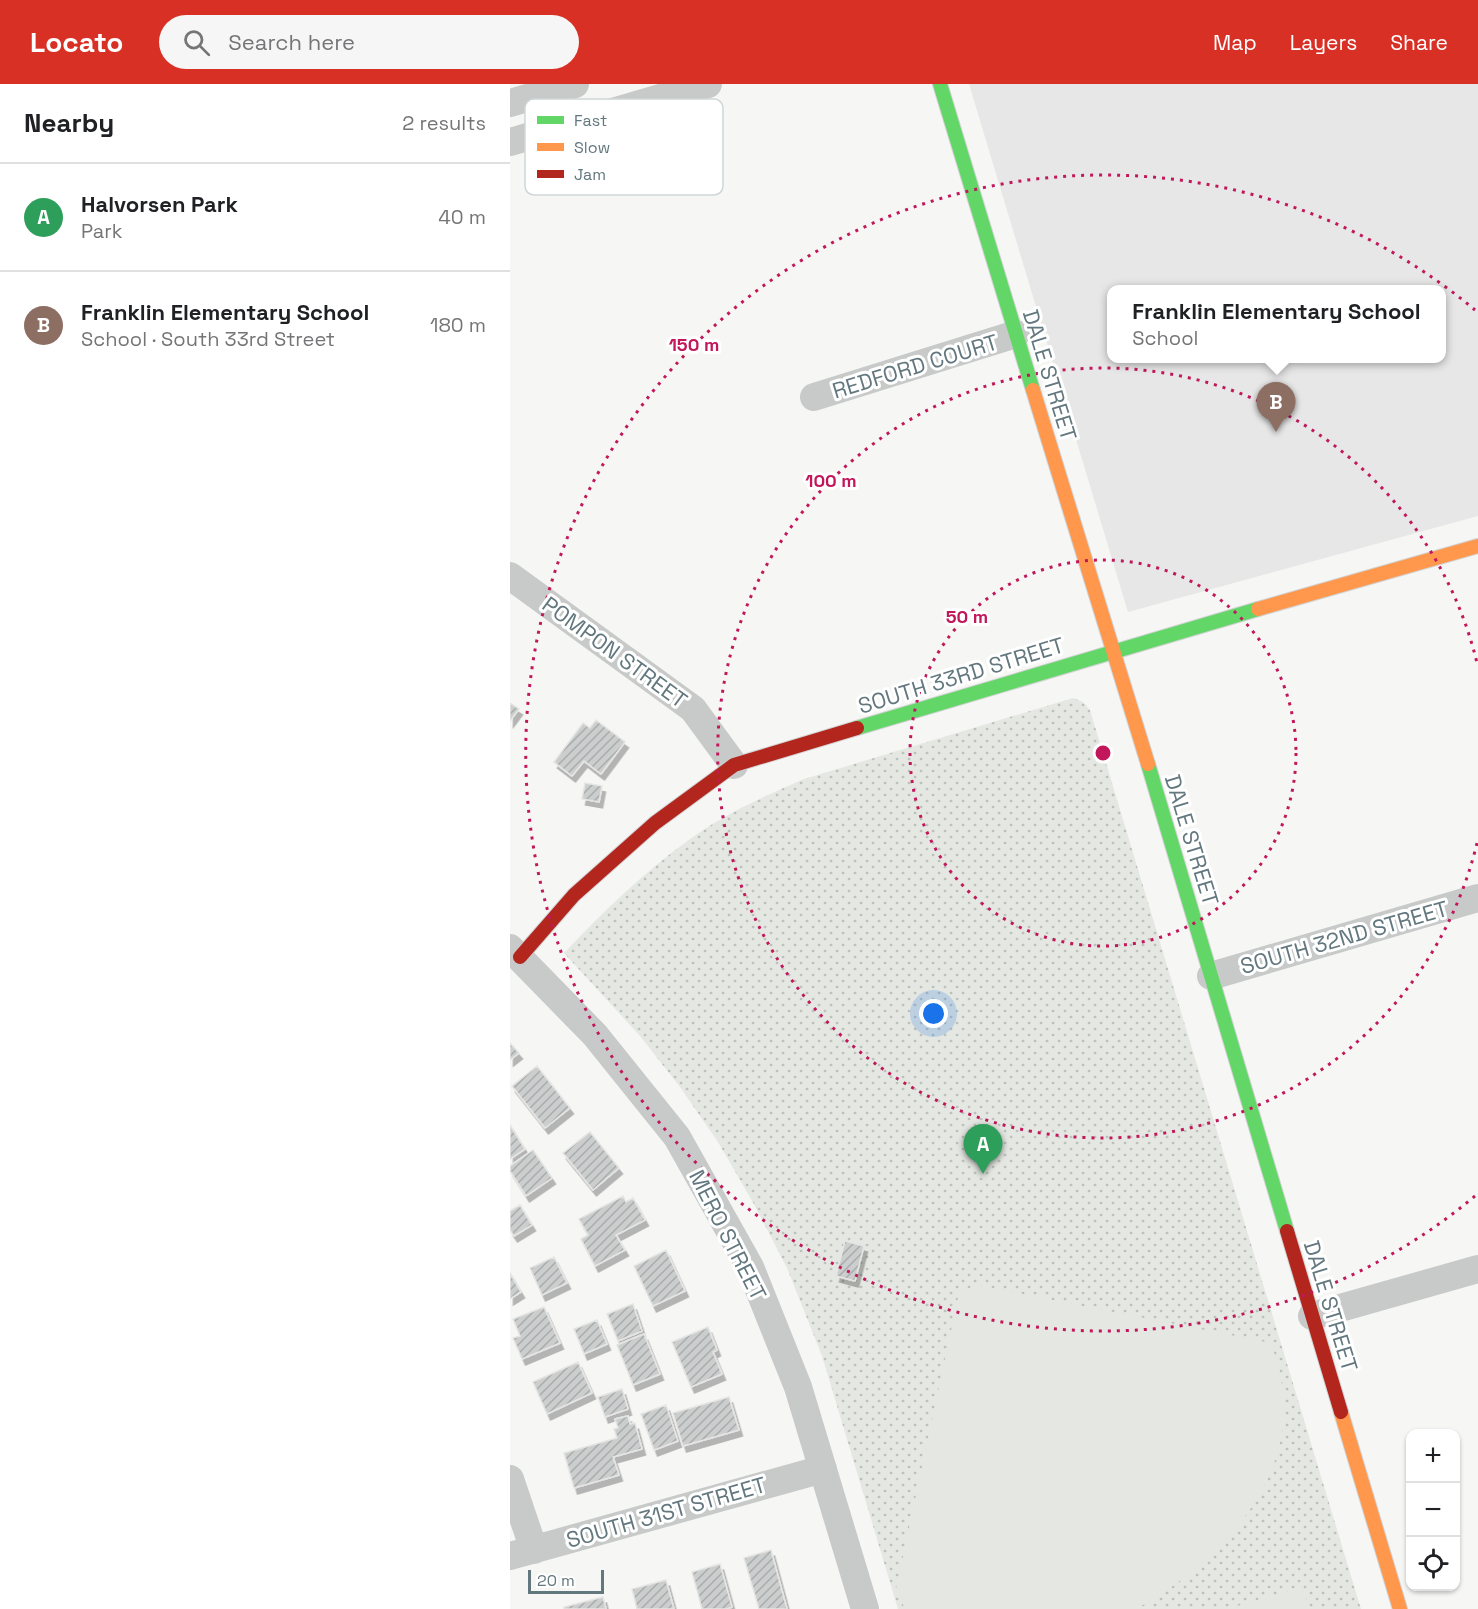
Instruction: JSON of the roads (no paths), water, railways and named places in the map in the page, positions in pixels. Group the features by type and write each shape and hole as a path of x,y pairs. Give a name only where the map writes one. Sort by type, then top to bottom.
{"street":[{"path":"657,99 708,84"},
{"name":"DALE STREET","path":"940,84 1114,651 1400,1609"},
{"path":"510,103 567,85"},
{"path":"510,142 525,138"},
{"name":"REDFORD COURT","path":"814,397 1016,334"},
{"name":"SOUTH 33RD STREET","path":"515,952 574,895 655,823 734,765 1114,651 1478,546"},
{"name":"POMPON STREET","path":"510,576 693,709 734,765"},
{"name":"SOUTH 32ND STREET","path":"1211,976 1478,898"},
{"name":"MERO STREET","path":"515,952 595,1035 677,1137 750,1266 798,1387 865,1609"},
{"path":"1312,1316 1478,1269"},
{"name":"SOUTH 31ST STREET","path":"522,1553 823,1469"},
{"path":"510,1479 522,1553"}],"place":[{"name":"Franklin Elementary School","path":"1276,432"},
{"name":"Halvorsen Park","path":"983,1174"}]}
